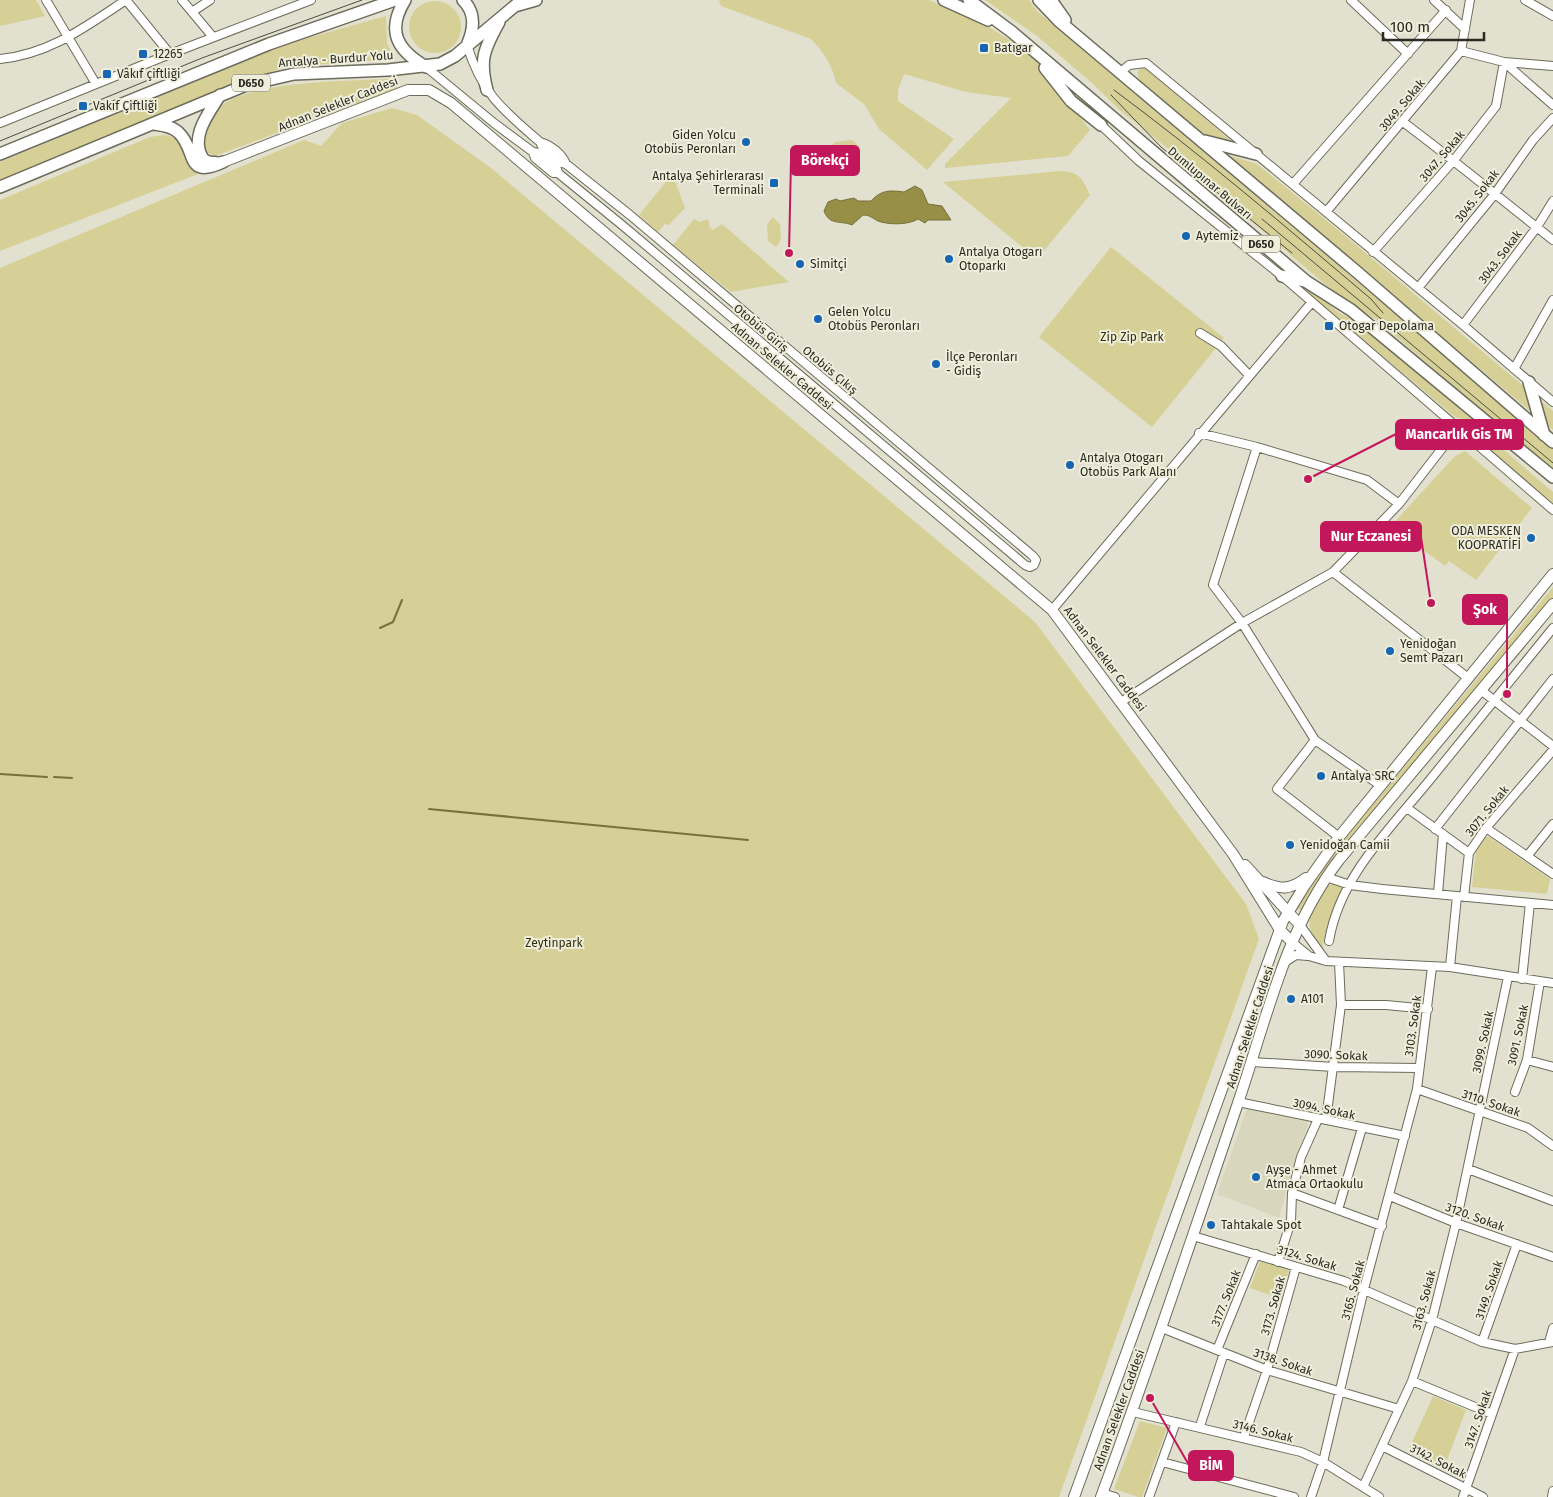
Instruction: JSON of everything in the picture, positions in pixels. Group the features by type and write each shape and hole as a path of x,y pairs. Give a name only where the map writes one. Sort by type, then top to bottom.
{"highway":[{"name":"Antalya - Burdur Yolu","path":"0,154 269,44 395,0"},
{"path":"406,0 396,21 398,41 410,58 426,66"},
{"path":"463,0 471,12 474,22 468,45"},
{"path":"518,3 536,0"},
{"path":"944,0 1012,32"},
{"name":"Dumlupınar Bulvarı","path":"969,0 1012,32 1307,282 1351,310 1552,477"},
{"path":"1039,0 1059,21 1549,438"},
{"path":"1051,0 1077,35"},
{"name":"Antalya - Burdur Yolu","path":"0,187 246,85 294,74 440,64 455,56 518,3"},
{"path":"487,90 482,70 482,59 487,43 503,14"},
{"path":"1038,56 1071,102 1101,125"},
{"path":"220,95 204,122 198,140 203,159 208,162 224,162"},
{"path":"153,124 172,128 180,134 192,160 201,168 209,168 224,162"},
{"path":"1200,140 1256,154"},
{"path":"1282,276 1307,282"},
{"path":"1529,382 1549,438"},
{"path":"1457,429 1490,426"}],"main road":[{"name":"Adnan Selekler Caddesi","path":"224,162 408,90 423,89 451,102 1052,610 1233,854 1280,930"},
{"name":"Adnan Selekler Caddesi","path":"1074,1497 1280,930 1288,914 1313,872 1339,837 1553,574"},
{"name":"Adnan Selekler Caddesi","path":"1101,1495 1133,1412 1284,964 1300,926 1326,877 1552,608"},
{"name":"Adnan Selekler Caddesi","path":"1233,854 1261,880 1288,914"},
{"name":"Adnan Selekler Caddesi","path":"1261,880 1277,888 1290,888 1313,872"},
{"path":"1288,914 1300,926"},
{"path":"1280,930 1292,942"}],"street":[{"path":"46,0 96,84"},
{"path":"0,59 23,56 68,38 126,0 170,54"},
{"path":"182,0 213,37"},
{"path":"192,12 210,0"},
{"path":"0,123 170,54 311,0"},
{"path":"1351,0 1408,54"},
{"path":"1434,0 1465,29"},
{"name":"3049. Sokak","path":"1326,212 1461,51 1470,0"},
{"path":"1525,0 1553,16"},
{"path":"1293,184 1446,10"},
{"name":"Otobüs Çıkış","path":"468,45 474,68 487,90 501,107 540,142 552,148 564,158 566,164 630,215 1033,556"},
{"path":"1461,51 1504,62 1553,66"},
{"path":"1504,62 1553,105"},
{"name":"3047. Sokak","path":"1373,252 1454,160 1496,106 1504,62"},
{"path":"1121,72 1129,64 1146,63 1553,402"},
{"name":"Otobüs Giriş","path":"426,66 494,123 533,152 535,158 553,173 558,173 1025,565 1030,567 1034,565 1036,560 1033,556"},
{"name":"3045. Sokak","path":"1418,288 1494,194 1533,140 1553,118"},
{"path":"1403,122 1454,160 1553,240"},
{"path":"1101,125 1140,161 1282,276 1553,510"},
{"name":"3043. Sokak","path":"1462,325 1537,227 1553,201"},
{"path":"1514,369 1550,316 1553,300"},
{"path":"1052,610 1199,433 1312,302"},
{"path":"1200,333 1221,346 1249,375"},
{"path":"1121,702 1242,623 1333,572 1399,504 1457,429"},
{"path":"1199,433 1257,447 1367,480 1399,504"},
{"path":"1257,447 1213,586 1242,623 1316,740 1381,786"},
{"path":"1333,572 1468,678"},
{"path":"1329,942 1332,923 1350,885 1373,846 1407,808 1553,628"},
{"path":"1435,829 1553,678"},
{"path":"1482,690 1553,746"},
{"path":"1316,740 1277,790 1339,837"},
{"name":"3071. Sokak","path":"1450,967 1469,853 1486,828 1553,750"},
{"path":"1407,808 1469,853"},
{"path":"1528,855 1553,824"},
{"path":"1486,828 1528,855 1553,874"},
{"path":"1438,894 1443,834"},
{"path":"1326,877 1350,885 1530,903 1551,902"},
{"path":"1522,979 1530,903"},
{"path":"1300,926 1326,961"},
{"path":"1292,942 1309,956"},
{"path":"1284,964 1296,955 1309,956 1326,961 1450,967 1553,983"},
{"path":"1278,1262 1291,1221 1292,1194 1301,1157 1322,1120 1334,1067 1341,1006 1339,962"},
{"name":"3103. Sokak","path":"1417,1089 1432,967"},
{"name":"3099. Sokak","path":"1480,1111 1508,977"},
{"name":"3091. Sokak","path":"1515,1092 1527,1060 1540,981"},
{"path":"1341,1006 1386,1005 1428,1009"},
{"path":"1527,1060 1553,1067"},
{"name":"3090. Sokak","path":"1252,1062 1334,1067 1419,1068"},
{"name":"3110. Sokak","path":"1417,1089 1528,1128 1553,1146"},
{"name":"3165. Sokak","path":"1311,1497 1323,1462 1364,1289 1417,1089"},
{"name":"3094. Sokak","path":"1238,1102 1405,1136"},
{"name":"3163. Sokak","path":"1363,1487 1412,1381 1432,1320 1456,1223 1480,1111"},
{"path":"1338,1210 1362,1128"},
{"path":"1468,1169 1553,1201"},
{"path":"1292,1194 1382,1226"},
{"name":"3120. Sokak","path":"1390,1196 1456,1223 1553,1257"},
{"name":"3124. Sokak","path":"1193,1236 1364,1289 1482,1342 1515,1349 1551,1342"},
{"name":"3149. Sokak","path":"1482,1342 1517,1244"},
{"name":"3177. Sokak","path":"1200,1426 1221,1352 1256,1254"},
{"name":"3173. Sokak","path":"1244,1437 1267,1370 1296,1267"},
{"name":"3138. Sokak","path":"1162,1328 1267,1370 1399,1408"},
{"path":"1551,1342 1553,1328"},
{"name":"3147. Sokak","path":"1463,1497 1515,1349"},
{"path":"1412,1381 1492,1414"},
{"name":"3146. Sokak","path":"1133,1412 1200,1426 1301,1452 1323,1462 1379,1497"},
{"path":"1149,1497 1176,1422"},
{"name":"3142. Sokak","path":"1382,1446 1483,1497"},
{"path":"1162,1462 1294,1497"},
{"path":"1552,1497 1553,1491"},
{"path":"1101,1495 1115,1497"}],"shaded area":[{"path":"915,186 922,190 928,204 942,206 951,220 928,220 925,223 918,219 893,224 863,215 852,225 832,221 826,216 824,211 828,202 836,199 840,201 854,198 858,201 871,201 882,193 890,191 904,192"},
{"name":"Ayşe - Ahmet Atmaca Ortaokulu","path":"1248,1106 1310,1119 1295,1159 1279,1218 1217,1194"}],"green space":[{"path":"0,0 36,0 45,16 0,26"},
{"path":"719,0 929,0 984,24 1035,56 1044,74 1090,130 1068,156 945,168 945,164 1011,98 966,92 904,74 898,90 898,101 954,139 927,170 879,129 864,104 836,83 827,59 811,39 721,6"},
{"path":"985,0 1029,0 1036,10 1065,35 1553,447 1553,472 1376,319 1350,305 1287,252 1171,151 1122,112 1092,83 1037,36"},
{"path":"430,1 440,1 454,8 461,22 461,32 454,46 440,53 430,53 420,49 413,42 409,32 409,22 413,12 420,5"},
{"path":"386,16 387,43 395,59 285,67 203,97 0,182 0,162 265,53 304,39"},
{"path":"1142,68 1146,69 1235,144 1206,137 1140,81 1137,72"},
{"path":"386,79 397,81 398,88 215,156 208,153 203,144 218,109 230,100 249,93 297,84"},
{"name":"Zeytinpark","path":"392,108 417,115 491,168 1035,622 1246,904 1259,939 1059,1497 0,1497 0,268 304,140 321,146 342,123"},
{"path":"164,135 178,141 188,164 198,174 0,251 0,200 150,137"},
{"path":"852,140 860,147 854,153 837,155 830,148 835,142"},
{"path":"1225,154 1257,164 1337,229 1527,389 1535,415"},
{"path":"1060,171 1072,173 1080,177 1090,195 1037,259 943,182"},
{"path":"669,178 675,181 685,208 669,225 665,224 658,232 639,215"},
{"path":"773,217 780,224 781,240 776,247 768,241 767,224"},
{"path":"694,219 700,222 708,219 710,228 713,230 722,224 789,282 731,292 673,245"},
{"name":"Zip Zip Park","path":"1111,247 1224,338 1152,427 1039,337"},
{"path":"1294,281 1302,281 1339,313 1357,322 1475,422 1455,417"},
{"path":"1541,401 1553,411 1553,430 1547,425"},
{"path":"1470,432 1485,434 1553,492 1553,505"},
{"path":"1465,451 1532,508 1476,580 1449,561 1445,566 1391,526 1455,456"},
{"path":"1553,587 1553,598 1322,874 1301,911 1294,906 1319,870"},
{"path":"1485,837 1489,837 1550,879 1547,894 1472,887 1476,849"},
{"path":"1334,884 1345,887 1328,922 1322,949 1311,931 1310,916 1316,902 1328,885"},
{"path":"1260,1261 1289,1270 1281,1299 1250,1288"},
{"path":"1433,1396 1466,1410 1444,1468 1408,1451"},
{"path":"1140,1421 1167,1428 1142,1497 1138,1497 1114,1489"}],"waterway":[{"path":"380,628 393,622 402,600"},
{"path":"0,774 47,777"},
{"path":"54,777 72,778"},
{"path":"429,809 748,840"}],"tram line":[{"path":"0,141 202,58 362,0"},
{"path":"1114,90 1244,192 1371,299 1383,313"},
{"path":"1111,95 1161,147 1292,253"},
{"path":"1262,219 1553,463"}],"place":[{"name":"Batıgar","path":"984,48"},
{"name":"12265","path":"143,54"},
{"name":"Vâkıf çiftliği","path":"107,74"},
{"name":"Vakıf Çiftliği","path":"83,106"},
{"name":"Giden Yolcu Otobüs Peronları","path":"746,142"},
{"name":"Antalya Şehirlerarası Terminali","path":"774,183"},
{"name":"Aytemiz","path":"1186,236"},
{"name":"Börekçi","path":"789,253"},
{"name":"Antalya Otogarı Otoparkı","path":"949,259"},
{"name":"Simitçi","path":"800,264"},
{"name":"Gelen Yolcu Otobüs Peronları","path":"818,319"},
{"name":"Otogar Depolama","path":"1329,326"},
{"name":"İlçe Peronları - Gidiş","path":"936,364"},
{"name":"Antalya Otogarı Otobüs Park Alanı","path":"1070,465"},
{"name":"Mancarlık Gis TM","path":"1308,479"},
{"name":"ODA MESKEN KOOPRATİFİ","path":"1531,538"},
{"name":"Nur Eczanesi","path":"1431,603"},
{"name":"Yenidoğan Semt Pazarı","path":"1390,651"},
{"name":"Şok","path":"1507,694"},
{"name":"Antalya SRC","path":"1321,776"},
{"name":"Yenidoğan Camii","path":"1290,845"},
{"name":"A101","path":"1291,999"},
{"name":"Ayşe - Ahmet Atmaca Ortaokulu","path":"1256,1177"},
{"name":"Tahtakale Spot","path":"1211,1225"},
{"name":"BİM","path":"1150,1398"}]}
